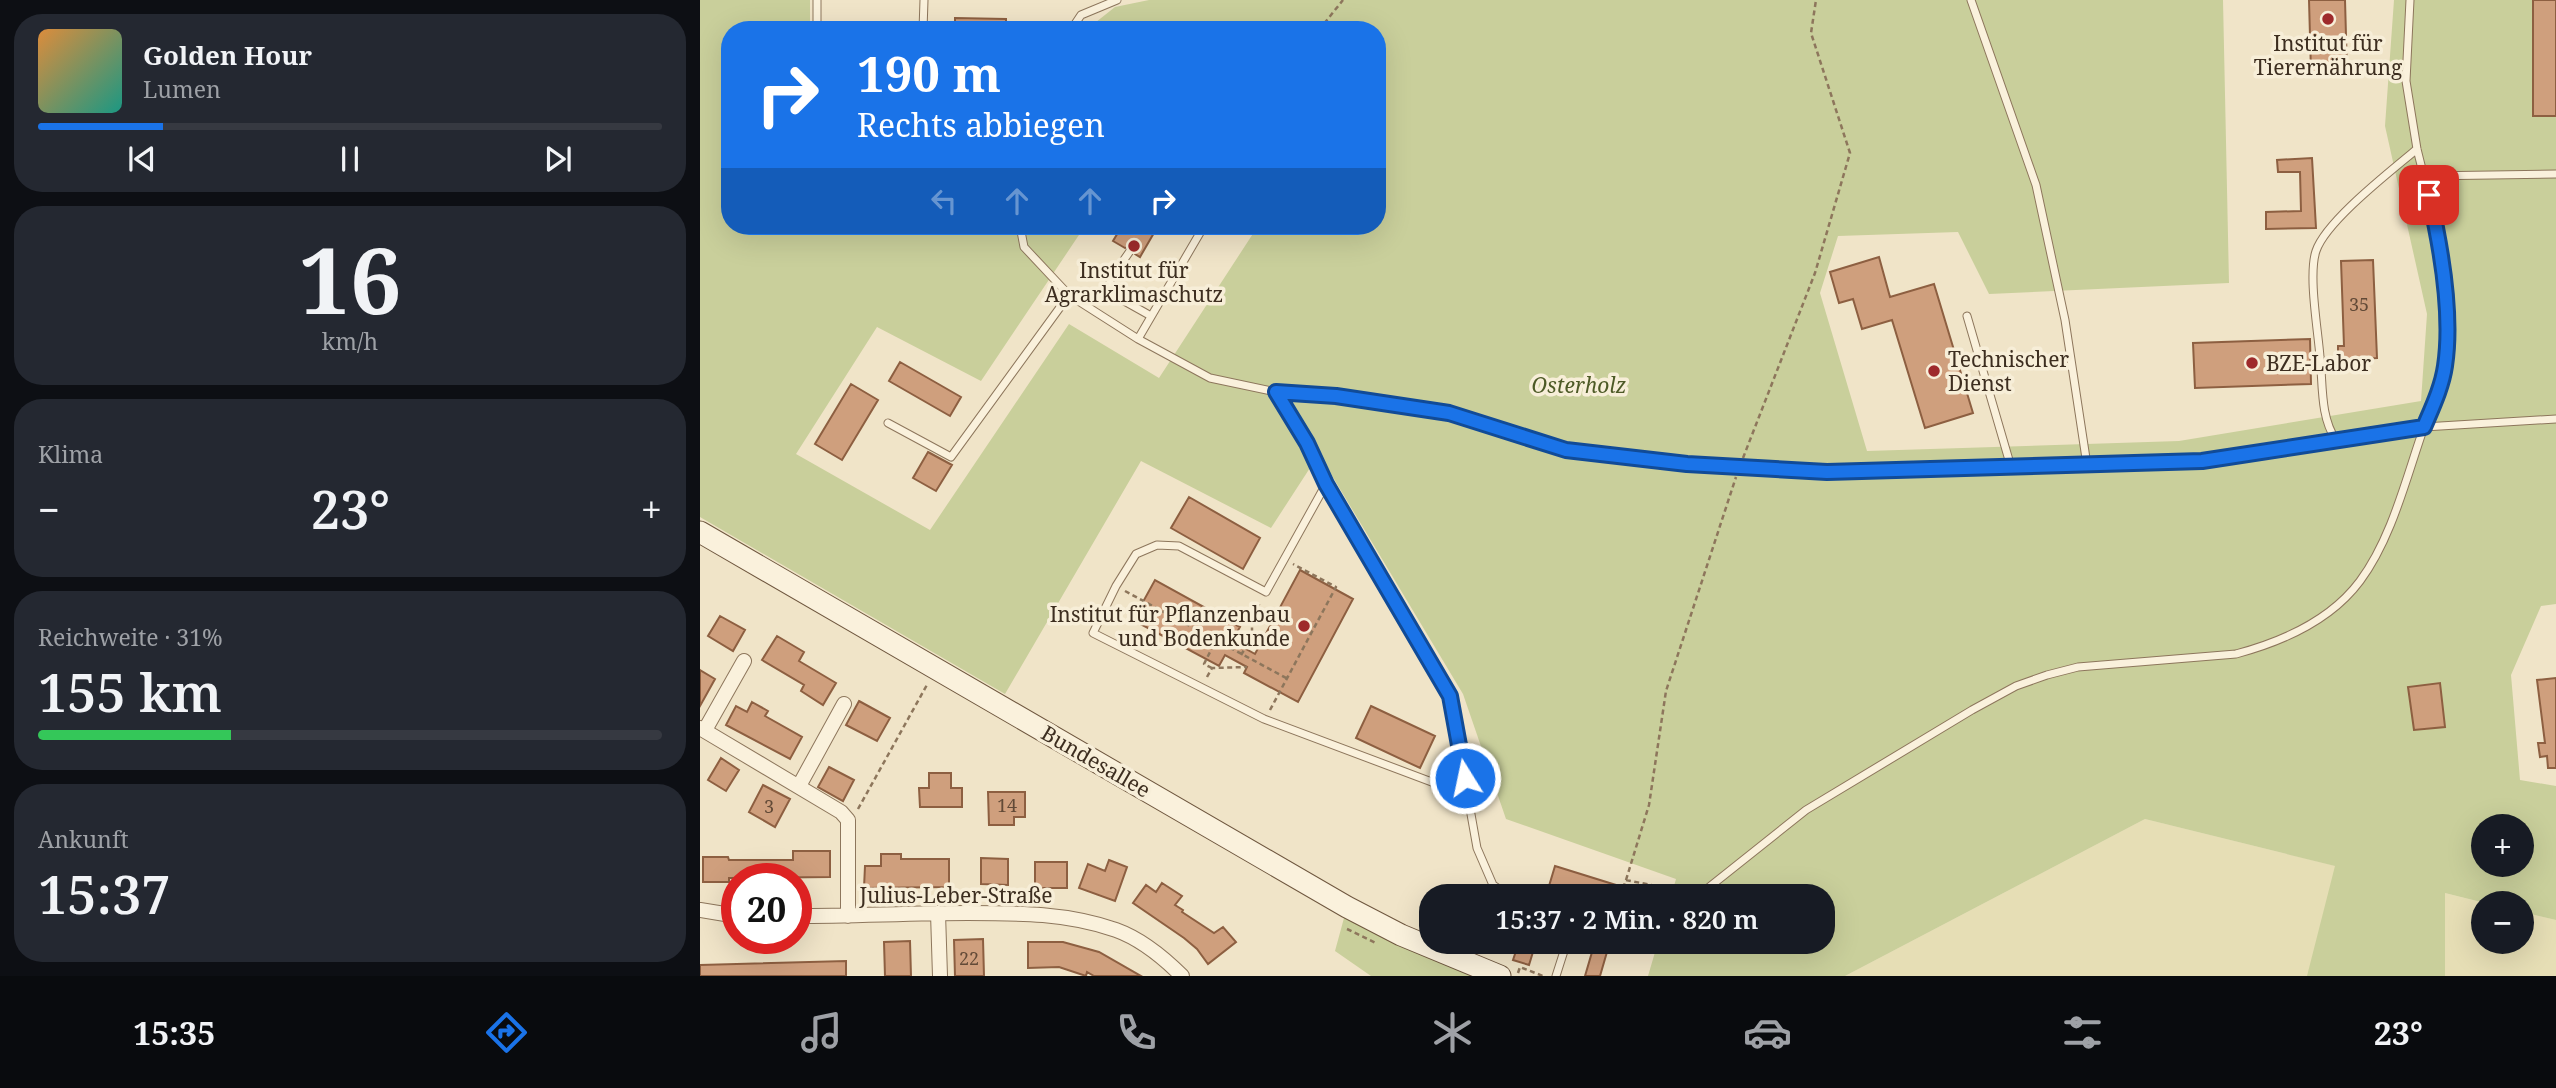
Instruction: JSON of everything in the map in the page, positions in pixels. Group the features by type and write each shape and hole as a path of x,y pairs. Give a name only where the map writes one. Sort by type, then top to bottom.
{"main road":[{"name":"Bundesallee","path":"700,532 1347,907 1401,935 1500,976"}],"street":[{"path":"744,661 703,729 841,812 848,820 848,916"},
{"path":"799,786 844,704"},
{"path":"700,910 721,913"},
{"path":"939,913 940,976"},
{"name":"Julius-Leber-Straße","path":"812,916 1047,914 1086,921 1119,931 1147,946 1182,976"}],"lane":[{"path":"817,0 817,21"},
{"path":"923,21 924,0"},
{"path":"1077,21 1081,15 1117,0"},
{"path":"1971,0 2036,186 2065,320 2087,465"},
{"path":"1712,884 1807,810 2016,686 2078,667 2236,654 2258,648 2310,625 2353,589 2376,553 2394,512 2437,396 2445,366 2446,305 2438,233 2417,149 2406,81 2410,0"},
{"path":"2336,440 2326,421 2324,404 2315,303 2316,251 2341,216 2417,149"},
{"path":"2424,176 2556,174"},
{"path":"1022,235 1024,247 1069,295 1138,339 1209,377 1276,392 1336,396 1449,413 1566,450 1687,464 1827,472 2087,465 2202,461 2424,427 2556,419"},
{"path":"1138,339 1199,235"},
{"path":"1130,251 1110,280 1110,292 1151,316"},
{"path":"888,423 951,457 1069,295"},
{"path":"1966,316 2011,467"},
{"path":"1276,392 1307,443 1326,484 1450,696 1477,848 1493,884"},
{"path":"1326,484 1266,592 1179,546 1157,545 1136,554 1116,586 1093,633 1264,719 1469,796"},
{"path":"1556,976 1563,954"}],"path":[{"path":"1326,21 1343,0"},
{"path":"1624,884 1649,805 1666,691 1740,467 1815,273 1850,153 1811,33 1816,0"},
{"path":"1264,719 1336,587 1284,559"},
{"path":"1116,586 1288,679"},
{"path":"1241,655 1252,637 1252,617 1266,592"},
{"path":"1216,641 1203,664 1213,668 1247,667"},
{"path":"848,820 860,807 937,668"},
{"path":"1201,689 1213,668"},
{"path":"1626,880 1646,884"},
{"path":"1517,976 1520,967 1544,976"}],"shaded area":[{"path":"2145,819 2471,900 2471,954 2534,954 2534,915 2556,920 2556,976 1845,976"}],"green space":[{"name":"Osterholz","path":"700,0 810,0 810,21 721,21 721,235 1079,235 981,381 877,327 796,454 930,530 1069,324 1159,378 1252,235 1386,235 1386,21 1097,21 1115,7 1149,0 2223,0 2229,283 1989,294 1958,232 1838,236 1820,293 1867,451 2179,441 2421,401 2427,314 2385,126 2394,0 2556,0 2556,604 2541,606 2511,675 2520,780 2556,786 2556,920 2534,915 2534,891 2471,891 2471,900 2445,893 2445,976 2307,976 2335,866 2145,819 1845,976 1648,976 1654,954 1835,954 1835,884 1675,884 1676,879 1506,819 1463,694 1319,454 1271,528 1141,461 1005,694 700,517"},
{"path":"1347,907 1419,939 1419,954 1451,954 1500,976 1371,976 1335,951"}],"building":[{"name":"Institut für Tierernährung","path":"2309,0 2345,0 2347,71 2311,72"},
{"path":"2533,0 2556,0 2556,116 2533,116"},
{"path":"955,18 1006,19 1006,21 955,21"},
{"path":"2312,158 2316,228 2266,229 2266,212 2301,211 2300,172 2278,172 2277,160"},
{"path":"1117,235 1153,235 1140,257 1135,254 1136,249 1133,246 1125,248 1113,241"},
{"name":"Technischer Dienst","path":"1879,257 1890,297 1934,284 1973,413 1925,428 1892,320 1862,329 1853,299 1839,303 1830,272"},
{"path":"2373,260 2377,358 2338,360 2338,346 2344,346 2341,261"},
{"name":"BZE-Labor","path":"2310,339 2311,384 2195,388 2193,343"},
{"path":"900,362 961,397 950,416 889,381"},
{"path":"851,384 878,400 842,460 815,444"},
{"path":"928,452 952,465 936,491 913,478"},
{"path":"1189,497 1260,538 1243,569 1171,528"},
{"path":"1300,570 1353,599 1298,702 1244,673 1247,667 1225,655 1219,666 1133,620 1155,580 1240,627 1232,641 1255,654"},
{"path":"720,616 745,630 733,651 708,636"},
{"path":"777,636 804,652 799,661 836,683 823,705 801,691 804,685 762,660"},
{"path":"700,670 715,679 700,706"},
{"path":"2556,678 2556,768 2548,768 2547,756 2540,757 2538,743 2545,743 2537,680"},
{"path":"2440,683 2445,727 2414,730 2408,687"},
{"path":"859,701 890,718 877,741 846,725"},
{"path":"752,702 768,711 765,716 802,737 790,759 726,725 736,706 747,712"},
{"path":"1371,706 1435,736 1420,768 1356,738"},
{"path":"721,758 739,770 726,791 708,780"},
{"path":"829,767 854,780 843,801 818,787"},
{"path":"929,773 951,773 951,788 962,788 962,807 920,807 919,788 929,788"},
{"path":"763,785 790,799 775,827 749,812"},
{"path":"988,792 1025,792 1025,817 1014,817 1014,825 989,825"},
{"path":"793,851 830,851 830,877 812,877 812,863 721,863 721,882 703,882 703,857 728,857 729,860 793,860"},
{"path":"881,854 901,854 901,859 949,859 949,887 864,888 865,866 881,866"},
{"path":"981,858 1008,859 1008,885 981,884"},
{"path":"1109,860 1127,867 1115,901 1079,888 1088,864 1105,871"},
{"path":"1035,862 1067,862 1067,888 1035,888"},
{"path":"1555,866 1613,884 1550,884"},
{"path":"1162,883 1182,896 1175,905 1183,910 1182,912 1214,933 1223,927 1236,942 1208,964 1184,938 1133,903 1146,885 1156,892"},
{"path":"983,939 984,976 955,976 954,940"},
{"path":"910,941 911,976 885,976 884,942"},
{"path":"1028,942 1063,942 1099,952 1141,976 1094,976 1087,972 1086,976 1059,967 1028,968"},
{"path":"1515,954 1532,954 1529,965 1513,960"},
{"path":"1591,954 1606,954 1600,976 1585,976"},
{"path":"846,961 846,976 700,976 700,965"}],"place":[{"name":"Institut für Tierernährung","path":"2328,19"},
{"name":"Institut für Agrarklimaschutz","path":"1134,246"},
{"name":"BZE-Labor","path":"2252,363"},
{"name":"Technischer Dienst","path":"1934,371"},
{"name":"Institut für Pflanzenbau und Bodenkunde","path":"1304,626"}],"route":[{"path":"1465,778 1450,696 1326,484 1307,443 1276,392 1336,396 1449,413 1566,450 1687,464 1827,472 2202,461 2424,427 2437,396 2445,366 2446,305 2438,233 2429,195"}]}
